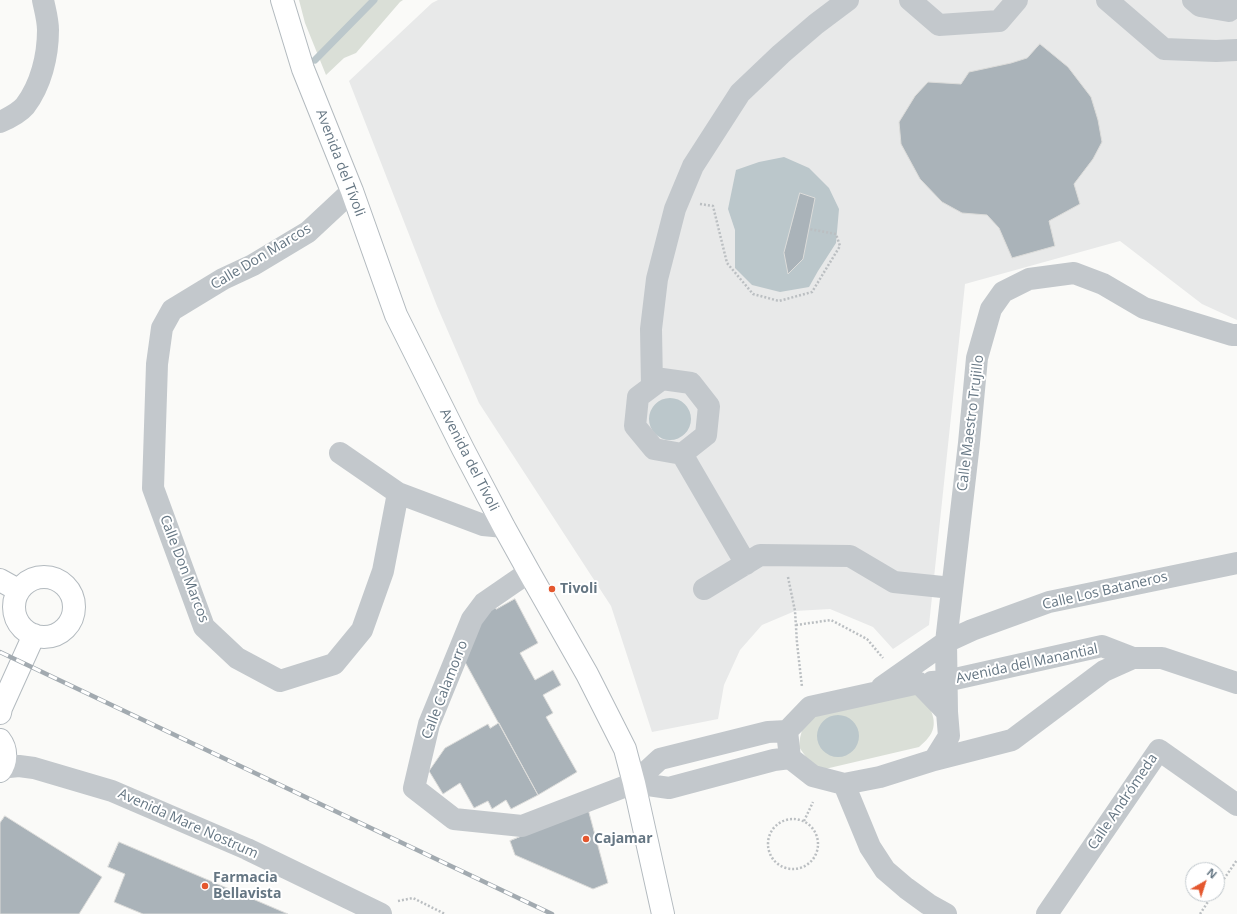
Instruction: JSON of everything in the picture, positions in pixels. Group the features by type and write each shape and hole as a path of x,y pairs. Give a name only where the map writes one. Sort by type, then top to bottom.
{"main road":[{"name":"Avenida del Tívoli","path":"282,0 303,69 352,191 396,315 504,527 587,674 625,749 663,914"},
{"path":"45,576 56,579 64,584 71,592 74,602 74,613 71,623 55,636 44,637 34,635 26,631 19,625 14,608 15,599 9,585 25,583 35,578 45,576"},
{"path":"0,710 34,635"},
{"path":"1,741 6,752 5,761 1,770"}],"street":[{"path":"0,122 11,118 25,107 36,89 45,62 48,30 43,0"},
{"path":"652,386 651,329 657,279 675,209 693,166 740,93 781,54 816,24 848,0"},
{"path":"910,0 939,26 999,21 1017,0"},
{"path":"1107,0 1164,49 1216,51 1237,50"},
{"path":"1193,0 1200,6 1229,11 1237,5"},
{"name":"Calle Don Marcos","path":"352,191 308,232 253,265 224,279 172,310 162,328 157,364 153,488 204,627 238,658 280,681 334,664 362,630 383,571 398,493"},
{"name":"Calle Maestro Trujillo","path":"947,712 946,642 977,358 991,309 1003,292 1029,279 1074,274 1103,284 1144,308 1232,335 1237,335"},
{"path":"662,379 691,382 709,406 706,435 682,454 654,449 635,426 638,397 662,379"},
{"path":"340,453 398,493 483,525 504,527"},
{"path":"682,454 746,564"},
{"path":"704,588 760,555 784,555 850,556 894,582 952,588"},
{"name":"Calle Los Bataneros","path":"874,692 946,642 972,630 1049,602 1237,563"},
{"name":"Calle Calamorro","path":"529,572 484,603 472,619 429,724 414,788 454,819 522,826 634,783"},
{"name":"Avenida del Manantial","path":"788,730 810,707 919,683 946,681 1102,646 1133,658 1162,658 1237,683"},
{"name":"Avenida del Manantial","path":"790,758 814,776 844,784 880,778 934,760 1012,740 1104,671 1133,658"},
{"path":"919,683 947,712 949,736 934,760"},
{"path":"788,730 790,758 774,760 669,788 634,783 660,759 768,732 788,730"},
{"name":"Avenida Mare Nostrum","path":"1,741 34,768"},
{"name":"Calle Andrómeda","path":"1047,914 1158,750 1237,805"},
{"name":"Avenida Mare Nostrum","path":"1,770 19,766 34,768 112,791 247,849 381,914"},
{"path":"844,784 870,847 885,870 928,904 946,914"}],"path":[{"path":"678,201 713,206 727,263 753,294 779,301 812,292 840,246 836,234 809,229"},
{"path":"784,555 796,611 797,642 801,676"},
{"path":"796,625 831,620 867,639 884,659"},
{"path":"804,821 813,802"},
{"path":"796,818 804,821 812,826 816,833 818,849 815,857 809,864 802,868 785,868 772,858 769,850 769,834 780,822 788,819 796,818"},
{"path":"1225,877 1237,860"},
{"path":"1200,914 1208,902"}],"shaded area":[{"path":"299,0 403,0 356,53 344,58 326,75 305,23"},
{"path":"438,0 1237,0 1237,320 1202,304 1120,241 965,284 929,625 893,649 873,627 830,609 795,611 762,625 740,650 724,685 718,719 652,732 611,606 479,403 437,306 349,81 432,3"},
{"path":"784,157 809,168 829,188 839,209 836,243 809,287 780,292 752,285 735,268 735,230 728,209 736,170 759,162"},
{"path":"670,398 685,404 691,419 685,434 670,440 655,434 649,419 655,404"},
{"path":"908,692 922,698 932,712 934,723 933,728 926,740 919,747 825,769 817,766 806,757 799,747 803,726 815,715"},
{"path":"834,715 842,715 853,721 859,732 859,740 853,751 842,757 834,757 823,751 817,740 817,732 823,721"}],"building":[{"path":"1040,44 1068,67 1091,97 1098,120 1102,142 1093,159 1074,184 1080,204 1049,221 1055,246 1012,258 999,228 987,215 962,213 942,202 920,179 901,144 899,122 915,96 928,82 961,84 969,72 1027,58"},
{"path":"800,193 815,198 803,259 788,274 784,253"},
{"path":"515,599 538,643 520,653 535,680 553,670 561,685 543,695 553,713 546,717 577,772 538,795 465,662 477,616 494,606 496,609"},
{"path":"499,723 538,795 511,809 506,800 492,809 488,801 474,808 460,783 443,794 429,771 445,748 488,724 490,728"},
{"path":"588,809 608,883 593,889 515,855 510,841"},
{"path":"5,816 102,877 79,914 0,914 0,823"},
{"path":"119,842 288,914 143,914 114,902 125,874 108,867"}],"waterway":[{"path":"315,60 374,0"}],"railway":[{"path":"0,652 552,914"}],"place":[{"name":"Tivoli","path":"552,589"},
{"name":"Cajamar","path":"586,839"},
{"name":"Farmacia Bellavista","path":"205,886"}]}
